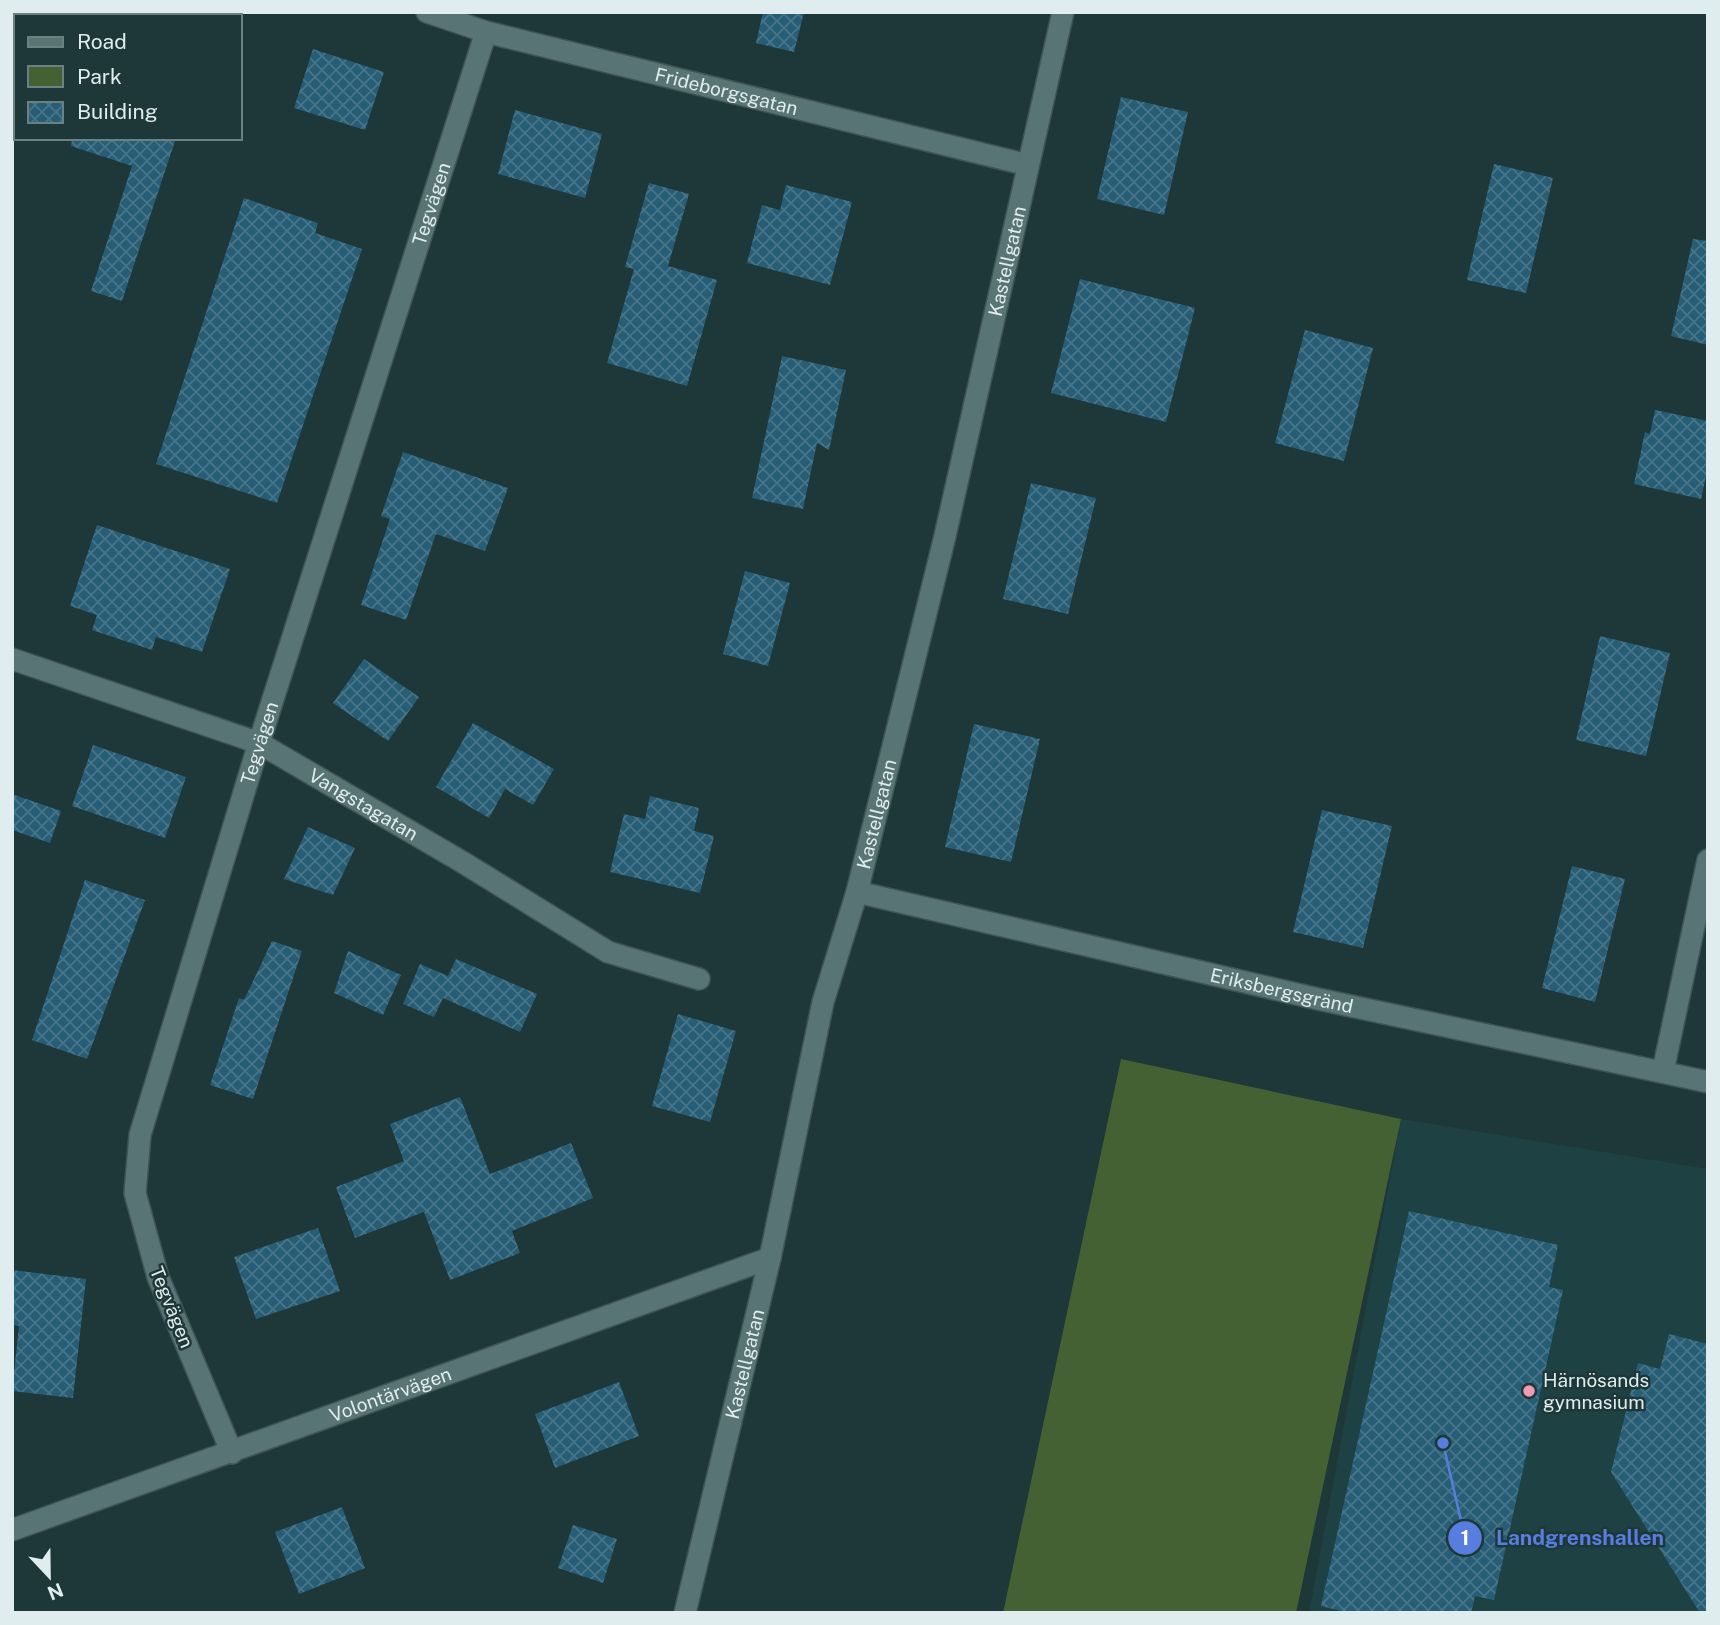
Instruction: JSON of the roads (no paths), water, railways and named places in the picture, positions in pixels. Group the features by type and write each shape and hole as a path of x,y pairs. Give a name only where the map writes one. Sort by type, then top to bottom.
{"street":[{"name":"Frideborgsgatan","path":"427,12 486,32 1028,165"},
{"name":"Kastellgatan","path":"685,1613 770,1258 823,1002 857,892 945,536 1063,12"},
{"name":"Tegvägen","path":"232,1453 158,1277 135,1194 140,1135 259,743 486,32"},
{"name":"Vangstagatan","path":"12,659 259,743 464,863 608,952 699,979"},
{"path":"1663,1071 1708,860"},
{"name":"Eriksbergsgränd","path":"857,892 1318,999 1708,1082"},
{"name":"Volontärvägen","path":"12,1530 770,1258"}],"place":[{"name":"Härnösands gymnasium","path":"1529,1391"},
{"name":"Landgrenshallen","path":"1443,1443"}]}
